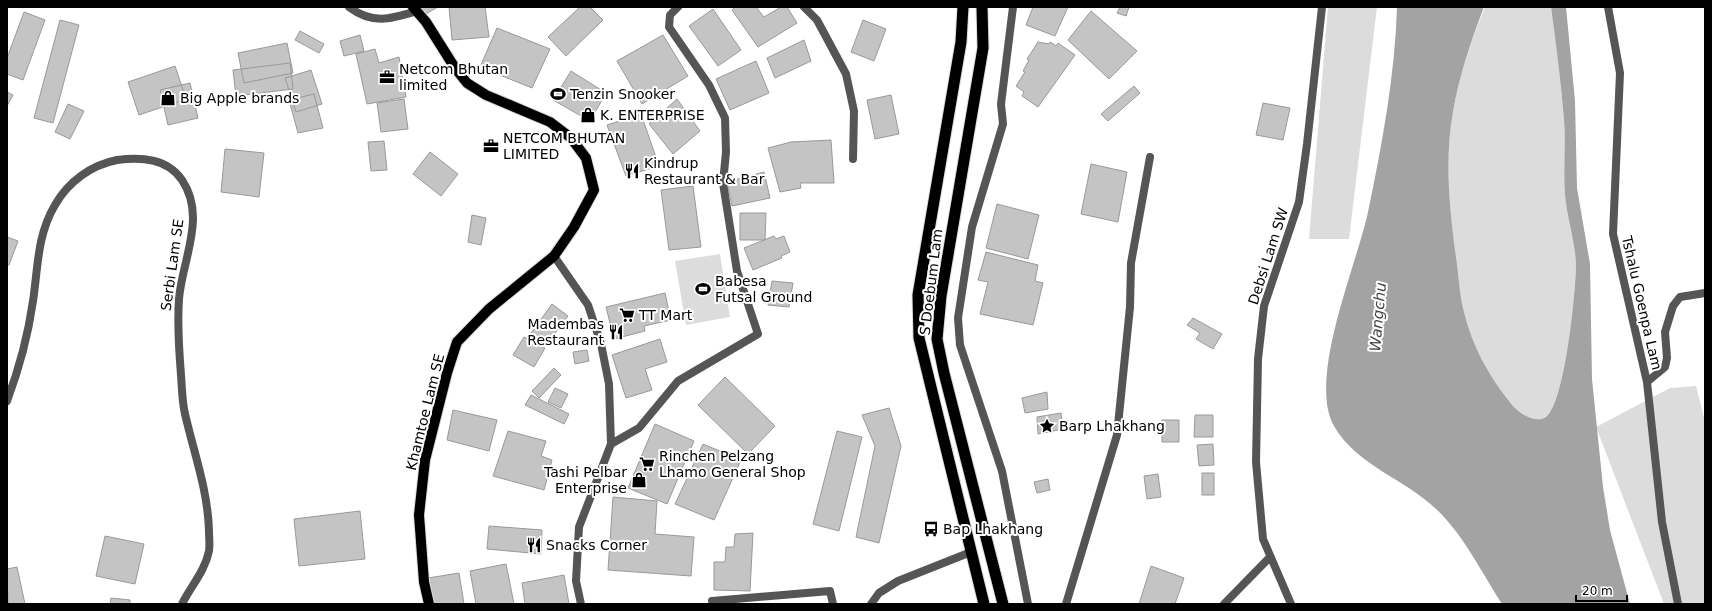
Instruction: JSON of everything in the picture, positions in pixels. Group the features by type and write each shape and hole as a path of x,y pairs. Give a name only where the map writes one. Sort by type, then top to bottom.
{"highway":[{"name":"S Doebum Lam","path":"962,7 961,42 918,294 919,338 984,604"},
{"name":"S Doebum Lam","path":"982,7 983,48 948,251 941,296 937,339 944,373 1003,604"}],"main road":[{"name":"Khamtoe Lam SE","path":"415,9 454,68 467,83 486,95 550,122 571,138 586,158 594,190 574,227 554,256 489,309 457,342 447,373 425,460 419,515 424,582 429,604"}],"street":[{"path":"349,7 357,13 372,18 390,19 415,9"},
{"path":"611,444 639,428 678,381 758,334 736,271 723,183 726,152 725,118 709,85 669,27 670,15 678,7"},
{"path":"804,7 817,20 846,74 854,111 853,159"},
{"path":"1013,7 1000,104 1003,124 972,227 958,318 960,345 1002,471 1028,604"},
{"name":"Debsi Lam SW","path":"1291,604 1263,538 1256,462 1258,358 1264,306 1299,202 1308,144 1322,7"},
{"name":"Tshalu Goenpa Lam","path":"1608,7 1620,73 1613,234 1647,382 1662,522 1678,604"},
{"path":"1066,604 1117,435 1130,308 1131,263 1150,157"},
{"name":"Serbi Lam SE","path":"7,401 16,378 26,338 33,302 38,254 45,226 54,206 64,190 94,167 113,161 128,159 149,160 161,162 172,169 182,180 190,199 194,225 180,283 178,333 182,399 206,503 209,549 204,568 182,604"},
{"path":"554,256 588,304 601,344 609,384 611,444 579,527 576,581 581,604"},
{"path":"1647,382 1665,367 1667,358 1665,332 1673,306 1680,297 1705,292"},
{"path":"872,604 879,593 898,580 971,552"},
{"path":"1224,604 1270,557"},
{"path":"712,602 830,591 833,604"}],"shaded area":[{"path":"1328,7 1377,7 1349,239 1309,239"},
{"path":"1485,7 1551,7 1564,120 1565,195 1576,264 1572,320 1564,369 1559,391 1553,407 1546,417 1541,419 1531,418 1521,413 1512,405 1494,381 1471,336 1464,312 1461,294 1452,226 1449,188 1448,169 1450,131 1462,72"},
{"name":"Babesa Futsal Ground","path":"720,254 730,317 686,325 675,261"},
{"path":"1696,386 1705,422 1705,604 1664,604 1596,427 1670,388"}],"water":[{"name":"Wangchu","path":"1397,7 1484,7 1462,72 1450,131 1448,169 1449,188 1460,288 1467,324 1471,336 1494,381 1512,405 1521,413 1531,418 1541,419 1546,417 1553,407 1559,391 1572,320 1574,297 1576,264 1565,195 1564,120 1551,7 1566,7 1575,101 1577,188 1590,264 1592,379 1603,487 1610,530 1630,604 1502,604 1472,554 1446,519 1424,498 1382,471 1355,451 1343,440 1334,426 1327,405 1326,380 1330,351 1345,290 1368,212 1378,161 1391,84"}],"building":[{"path":"420,7 438,7 424,15"},
{"path":"449,7 485,7 489,37 452,40"},
{"path":"580,7 590,7 603,20 566,56 548,37"},
{"path":"735,7 756,7 764,17 781,7 787,7 797,23 758,47 732,10"},
{"path":"1033,7 1068,7 1055,36 1026,25"},
{"path":"1120,7 1129,7 1126,16 1117,13"},
{"path":"713,9 741,50 718,66 689,26"},
{"path":"1091,11 1137,51 1109,79 1068,40"},
{"path":"24,12 45,20 23,80 7,74 7,58"},
{"path":"60,20 79,25 53,123 34,118"},
{"path":"863,20 886,29 874,61 851,52"},
{"path":"497,28 550,49 532,88 480,67"},
{"path":"300,31 324,44 319,53 295,40"},
{"path":"360,35 364,51 344,56 340,41"},
{"path":"663,35 688,76 642,104 617,61"},
{"path":"804,40 811,61 775,78 767,58"},
{"path":"1038,42 1049,44 1050,42 1056,46 1058,43 1075,55 1038,107 1022,96 1024,92 1016,86 1025,72 1023,71 1029,60 1027,59"},
{"path":"287,43 293,73 244,83 238,53"},
{"path":"375,49 379,63 399,57 406,97 367,104 356,54"},
{"path":"756,61 769,93 730,110 716,79"},
{"path":"290,63 293,89 236,96 233,70"},
{"path":"175,66 186,99 139,115 128,82"},
{"path":"311,70 322,104 296,112 285,78"},
{"path":"571,71 606,93 590,121 553,100"},
{"path":"190,83 198,118 168,125 160,90"},
{"path":"1134,86 1140,93 1108,121 1101,114"},
{"path":"7,92 13,95 7,106"},
{"path":"314,94 323,128 298,133 289,100"},
{"path":"891,95 899,134 875,139 867,100"},
{"path":"404,99 408,129 381,132 377,103"},
{"path":"677,99 700,131 673,154 649,124"},
{"path":"1263,103 1290,108 1283,140 1256,135"},
{"path":"68,104 84,111 70,139 55,132"},
{"path":"641,114 659,166 626,176 607,125"},
{"path":"831,140 834,183 800,183 801,188 780,192 768,148 791,142"},
{"path":"384,141 387,170 371,171 368,142"},
{"path":"225,149 264,153 259,197 221,192"},
{"path":"430,152 458,174 441,196 413,174"},
{"path":"1091,164 1127,172 1118,222 1081,214"},
{"path":"764,172 770,198 732,206 727,182"},
{"path":"693,186 701,247 669,250 661,190"},
{"path":"997,204 1039,215 1028,259 986,248"},
{"path":"740,213 766,213 765,240 740,240"},
{"path":"472,215 486,218 481,245 468,242"},
{"path":"774,236 776,239 784,236 790,252 781,256 782,258 753,270 744,248"},
{"path":"7,237 18,241 9,265 7,265"},
{"path":"986,252 1038,265 1035,281 1043,283 1033,325 980,314 988,282 978,280"},
{"path":"772,281 793,283 789,307 768,305"},
{"path":"665,293 671,320 644,326 645,331 614,339 606,307"},
{"path":"552,304 568,316 546,345 531,333"},
{"path":"1193,318 1222,334 1213,349 1196,339 1200,333 1187,325"},
{"path":"524,337 545,348 534,367 513,355"},
{"path":"660,339 667,362 645,369 652,390 626,398 612,355"},
{"path":"587,350 589,361 575,364 573,352"},
{"path":"554,368 561,375 539,398 532,391"},
{"path":"725,377 775,426 748,454 698,405"},
{"path":"555,388 568,394 561,408 548,402"},
{"path":"1047,392 1048,409 1025,413 1022,398"},
{"path":"531,395 569,414 564,424 525,405"},
{"path":"889,408 901,446 879,543 856,537 875,446 862,415"},
{"path":"453,410 497,420 489,451 447,440"},
{"path":"1061,413 1063,429 1038,434 1037,417"},
{"path":"1195,415 1213,415 1213,437 1194,437"},
{"path":"1162,420 1179,420 1179,442 1162,442"},
{"path":"655,424 694,441 667,504 628,488"},
{"path":"508,431 546,441 541,456 552,460 544,490 493,476"},
{"path":"837,431 862,437 839,531 813,524"},
{"path":"703,444 741,460 714,520 675,504"},
{"path":"1213,444 1214,465 1199,466 1197,445"},
{"path":"1202,473 1214,473 1214,495 1202,495"},
{"path":"1158,474 1161,497 1147,499 1144,476"},
{"path":"1048,479 1050,490 1037,493 1034,482"},
{"path":"613,497 657,501 655,534 694,537 691,576 608,570"},
{"path":"360,511 365,559 299,566 294,519"},
{"path":"489,526 542,530 541,554 487,549"},
{"path":"753,533 750,591 714,590 714,562 725,562 726,547 734,547 735,534"},
{"path":"105,536 144,544 135,584 96,576"},
{"path":"506,564 514,604 476,604 470,571"},
{"path":"1151,566 1184,578 1175,604 1139,604"},
{"path":"17,567 25,604 8,604 7,569"},
{"path":"459,573 464,604 433,604 428,578"},
{"path":"564,575 569,604 525,604 522,583"},
{"path":"111,598 130,600 130,604 110,604"}],"place":[{"name":"Netcom Bhutan limited","path":"387,77"},
{"name":"Tenzin Snooker","path":"558,94"},
{"name":"Big Apple brands","path":"168,98"},
{"name":"K. ENTERPRISE","path":"588,115"},
{"name":"NETCOM BHUTAN LIMITED","path":"491,146"},
{"name":"Kindrup Restaurant & Bar","path":"632,171"},
{"name":"Babesa Futsal Ground","path":"703,289"},
{"name":"TT Mart","path":"627,315"},
{"name":"Madembas Restaurant","path":"616,332"},
{"name":"Barp Lhakhang","path":"1047,426"},
{"name":"Rinchen Pelzang Lhamo General Shop","path":"647,464"},
{"name":"Tashi Pelbar Enterprise","path":"639,480"},
{"name":"Bap Lhakhang","path":"931,529"},
{"name":"Snacks Corner","path":"534,545"}]}
